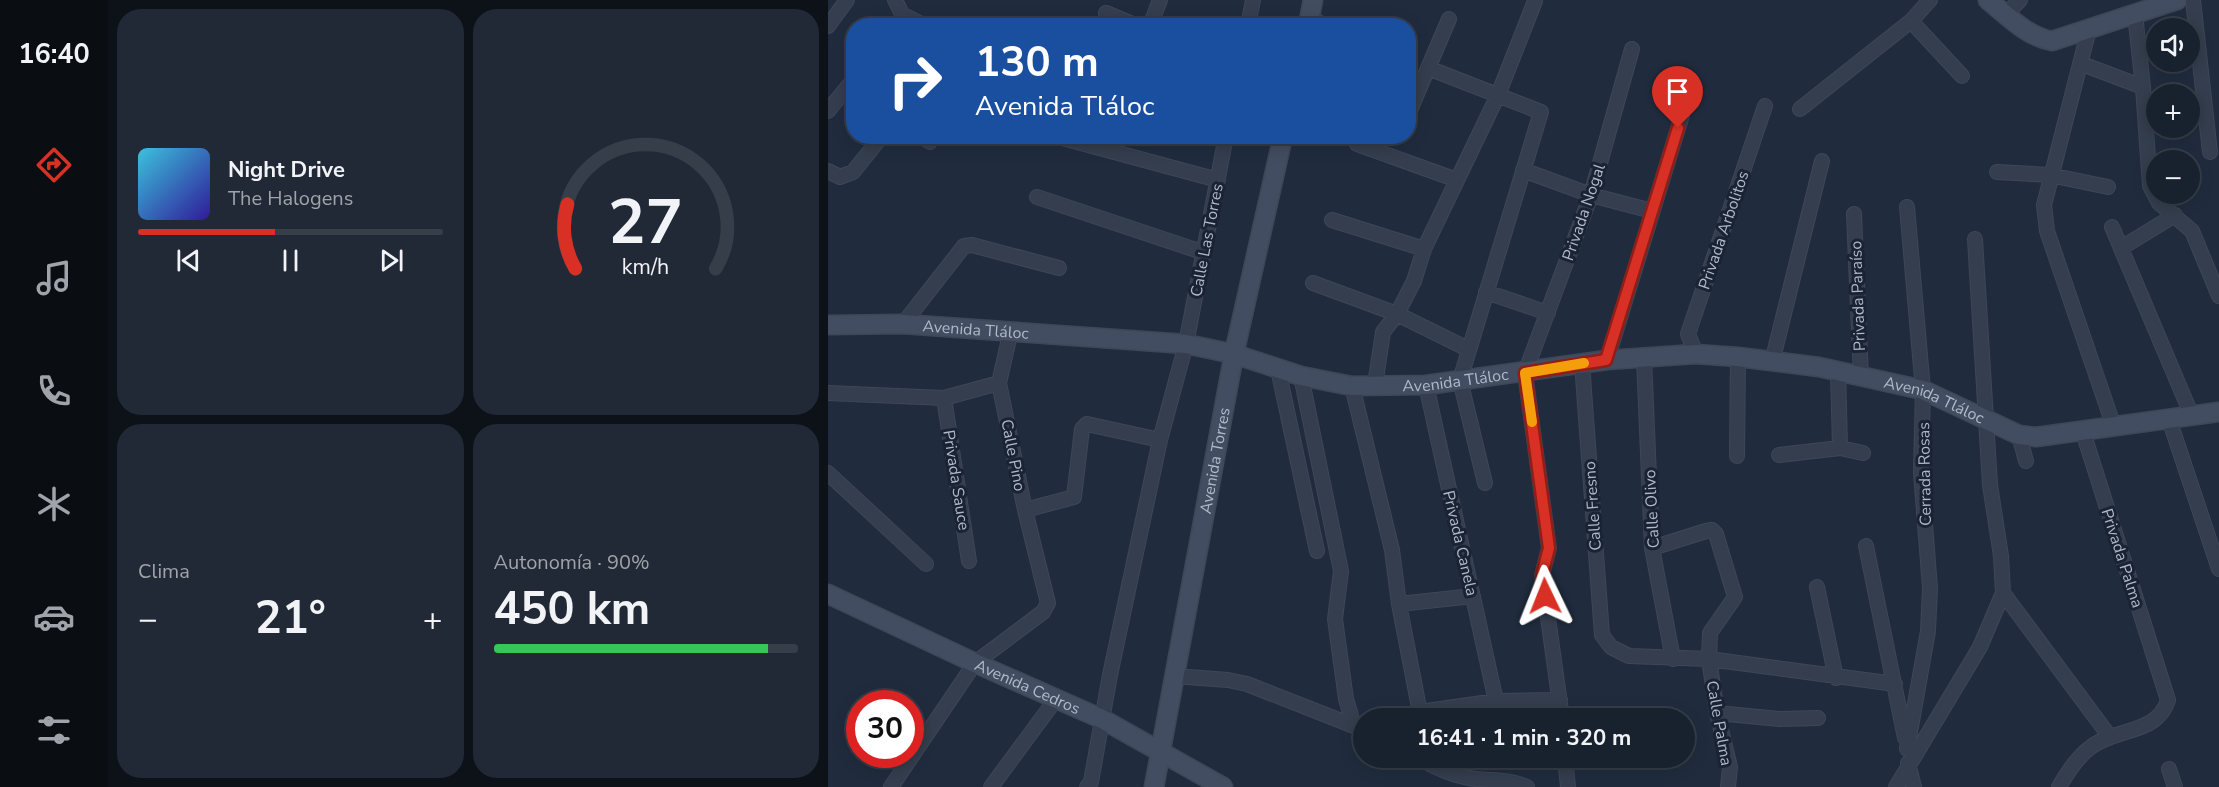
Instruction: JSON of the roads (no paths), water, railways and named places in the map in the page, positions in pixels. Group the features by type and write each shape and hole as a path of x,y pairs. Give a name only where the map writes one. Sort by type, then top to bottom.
{"main road":[{"path":"1988,0 2037,38 2052,41 2177,0"},
{"name":"Avenida Torres","path":"1154,787 1234,354 1281,144"},
{"name":"Avenida Tláloc","path":"828,325 903,324 1186,344 1234,354 1301,376 1352,386 1426,385 1606,360 1696,354 1738,357 1838,371 1923,390 2019,435 2055,436 2218,413"},
{"name":"Avenida Cedros","path":"828,594 975,663 1102,718 1162,750 1223,787"}],"street":[{"path":"828,26 847,0"},
{"path":"895,0 899,18"},
{"path":"1153,18 1160,0"},
{"path":"1250,18 1253,0"},
{"path":"1800,109 1911,21 1930,0"},
{"path":"2006,14 2020,0"},
{"path":"2193,0 2210,152"},
{"path":"1375,385 1383,332 1397,314 1414,281 1424,249 1498,95 1535,1"},
{"path":"1106,13 1118,18"},
{"path":"2135,14 2150,186 2159,203 2192,231 2219,296"},
{"path":"1416,96 1449,19"},
{"path":"1911,21 1962,76"},
{"path":"2089,29 2082,64 2050,175 2044,205 2047,231 2114,427"},
{"name":"Privada Nogal","path":"1525,373 1591,195 1632,49"},
{"path":"2082,64 2143,87"},
{"path":"1428,68 1541,112 1460,380 1485,483"},
{"path":"1606,360 1691,86"},
{"path":"828,111 846,89"},
{"name":"Privada Arbolitos","path":"1696,354 1688,334 1765,106"},
{"path":"828,171 840,177 853,172 876,144"},
{"path":"1084,144 1218,180"},
{"name":"Calle Las Torres","path":"1089,785 1160,440 1186,344 1225,144"},
{"path":"1357,144 1456,180"},
{"path":"1772,362 1822,161"},
{"path":"1523,170 1591,195 1652,211"},
{"path":"1997,172 2050,175 2108,188"},
{"path":"1036,197 1202,252"},
{"name":"Cerrada Rosas","path":"1906,207 1923,390 1921,473 1930,588 1928,631 1907,749"},
{"name":"Privada Paraíso","path":"1854,214 1861,377"},
{"path":"2121,248 2175,215"},
{"path":"1332,220 1424,249"},
{"path":"2112,227 2192,416"},
{"path":"1896,787 1980,647 2003,593 2001,556 1989,485 1975,239"},
{"path":"903,324 964,246 972,245 1059,268"},
{"path":"1314,283 1397,314 1468,350"},
{"path":"1486,292 1548,313"},
{"path":"828,393 944,398 999,383 1011,330"},
{"path":"1737,456 1738,357"},
{"name":"Calle Olivo","path":"1644,358 1652,548 1673,659"},
{"name":"Calle Fresno","path":"1582,363 1602,635 1611,646 1629,656 1673,659"},
{"path":"1278,369 1317,551"},
{"path":"1838,371 1840,448"},
{"path":"1525,373 1549,548 1542,575 1561,708"},
{"path":"1301,376 1341,571 1335,619 1346,699 1353,715"},
{"name":"Calle Pino","path":"975,663 1043,612 1048,603 1025,510 999,383"},
{"name":"Privada Canela","path":"1426,385 1496,701"},
{"path":"1352,386 1392,550 1399,604 1419,708"},
{"name":"Privada Sauce","path":"944,398 969,561"},
{"path":"2169,419 2219,569"},
{"path":"1025,510 1074,497 1082,429 1087,424 1160,440"},
{"name":"Privada Palma","path":"2083,432 2168,700 2164,711 2155,720 2110,737"},
{"path":"2019,435 2026,461"},
{"path":"1779,455 1840,448 1863,453"},
{"path":"828,473 926,564"},
{"name":"Calle Palma","path":"1652,548 1712,530 1716,534 1735,597 1710,633 1709,659 1717,713 1730,767 1728,787"},
{"path":"1866,546 1895,684 1907,749 1908,770 1914,787"},
{"path":"1817,587 1836,678"},
{"path":"2003,593 2110,737 2091,747 2067,772 2059,787"},
{"path":"1399,604 1473,596"},
{"path":"1673,659 1709,659 1836,678 1895,684"},
{"path":"891,787 975,663"},
{"path":"1174,676 1228,680 1247,684 1353,726"},
{"path":"992,787 1056,699"},
{"path":"1458,708 1496,701 1560,700"},
{"path":"1717,713 1780,719 1818,718"},
{"path":"1440,768 1469,778 1502,778 1527,787"},
{"path":"1566,768 1568,787"},
{"path":"2169,769 2175,787"}]}
